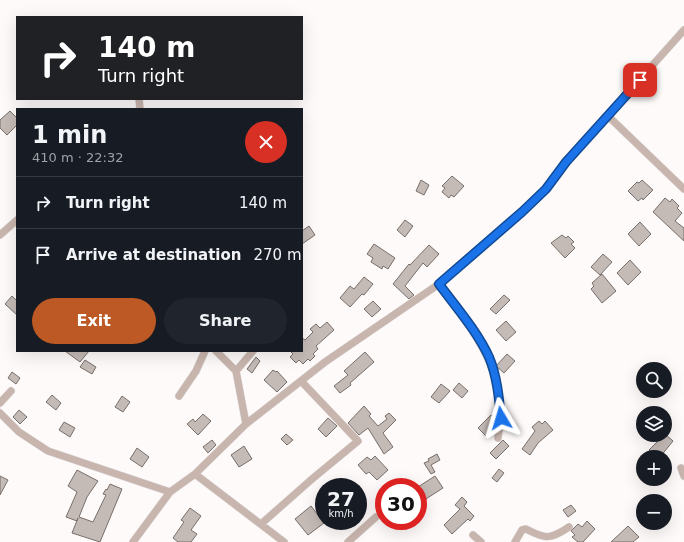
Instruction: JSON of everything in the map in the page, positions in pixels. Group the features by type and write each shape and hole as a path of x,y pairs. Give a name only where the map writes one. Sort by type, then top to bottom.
{"street":[{"path":"133,542 170,492 195,474 246,424 325,362 439,284 536,199 552,182 566,162 684,30"},
{"path":"608,116 684,189"},
{"path":"0,235 16,221"},
{"path":"439,284 480,340 489,358 498,392 501,418 498,438"},
{"path":"179,396 196,371 205,352"},
{"path":"217,352 236,371 246,424"},
{"path":"236,371 252,352"},
{"path":"261,524 312,479 358,442 301,381"},
{"path":"0,403 11,391"},
{"path":"0,413 19,432 48,452 170,492"},
{"path":"681,468 684,476"},
{"path":"195,474 284,542"},
{"path":"348,542 375,518"},
{"path":"515,542 522,530 526,529 537,536 547,538 557,535 569,527"},
{"path":"473,536 481,542"}],"building":[{"path":"10,111 16,117 16,126 7,135 0,128 0,120"},
{"path":"452,176 464,186 454,197 451,195 449,198 442,192 445,188 442,186"},
{"path":"421,180 429,185 424,195 416,191"},
{"path":"642,180 653,190 643,200 642,198 638,201 628,191 637,182 639,183"},
{"path":"665,198 670,202 672,199 679,206 677,208 682,213 675,221 684,228 684,241 653,212"},
{"path":"405,220 413,226 405,237 397,230"},
{"path":"640,222 651,234 639,246 628,234"},
{"path":"309,226 315,235 303,243 303,230"},
{"path":"562,235 566,238 568,236 574,242 571,244 575,248 565,258 551,243"},
{"path":"374,244 395,258 388,269 383,266 382,269 371,262 373,258 367,254"},
{"path":"429,245 439,254 427,267 423,263 405,286 414,295 409,299 393,284 409,264 410,265"},
{"path":"603,254 612,262 600,275 591,267"},
{"path":"630,260 641,272 628,285 617,273"},
{"path":"602,274 616,291 602,303 591,289 594,286 592,283"},
{"path":"364,277 373,284 364,295 362,294 350,307 340,298 350,286 354,289"},
{"path":"504,295 510,300 496,314 490,309"},
{"path":"12,296 16,300 16,314 5,304"},
{"path":"373,301 381,309 372,317 364,309"},
{"path":"506,321 516,332 506,341 496,330"},
{"path":"327,322 334,330 316,346 318,349 313,354 315,356 310,361 308,359 303,364 299,360 296,363 290,357 293,354 291,352 303,352 303,339 305,340 313,332 310,329 316,324 320,328"},
{"path":"66,352 88,352 80,362"},
{"path":"365,352 374,362 350,383 351,385 340,393 334,386 348,375 344,371"},
{"path":"507,354 515,361 504,373 496,366"},
{"path":"256,357 260,361 252,373 247,369"},
{"path":"85,360 96,367 92,374 80,367"},
{"path":"273,370 276,372 277,371 287,382 277,392 264,380"},
{"path":"12,372 20,378 16,384 8,378"},
{"path":"459,383 468,391 462,398 453,390"},
{"path":"441,384 450,391 439,403 431,397"},
{"path":"52,395 61,403 56,410 46,402"},
{"path":"122,396 130,402 123,412 115,407"},
{"path":"364,406 371,414 369,416 378,426 387,419 385,416 389,413 396,420 383,433 393,447 384,454 368,428 359,435 348,423"},
{"path":"19,410 27,417 20,424 13,417"},
{"path":"203,414 211,421 198,435 187,424 193,419 195,422"},
{"path":"491,415 495,418 494,428 486,436 478,428"},
{"path":"328,418 337,426 326,437 318,429"},
{"path":"539,421 542,424 545,421 553,430 538,443 530,455 522,449 535,431 532,427"},
{"path":"64,422 75,428 70,437 59,430"},
{"path":"286,434 293,440 287,445 281,439"},
{"path":"212,440 216,445 208,453 203,447"},
{"path":"503,440 509,446 496,459 490,453"},
{"path":"673,441 666,450 649,450 657,442"},
{"path":"244,446 252,459 239,467 231,455"},
{"path":"137,448 149,457 142,467 130,459"},
{"path":"437,454 440,460 431,465 435,472 431,474 424,463 429,461 428,459"},
{"path":"375,456 388,470 379,478 375,478 369,472 366,474 358,465 367,457 371,460"},
{"path":"499,469 504,473 497,482 492,478"},
{"path":"77,470 98,481 87,497 79,517 93,522 106,495 103,494 110,484 122,489 100,542 72,533 77,521 66,517 77,492 68,486"},
{"path":"0,476 8,480 0,495"},
{"path":"435,476 443,488 427,498 427,481"},
{"path":"462,497 467,502 464,506 474,516 470,521 468,519 452,534 444,525 460,509 455,505"},
{"path":"571,505 576,511 568,517 563,510"},
{"path":"311,506 315,511 315,530 308,535 295,519"},
{"path":"190,508 201,516 191,530 197,534 191,542 178,542 173,538 184,522 181,520"},
{"path":"587,521 595,529 583,542 578,542 572,537 575,535 571,531 578,524 582,527"},
{"path":"628,526 639,537 633,542 611,542"}],"route":[{"path":"501,418 498,392 489,358 480,340 439,284 522,212 546,189 566,162 640,80"}]}
